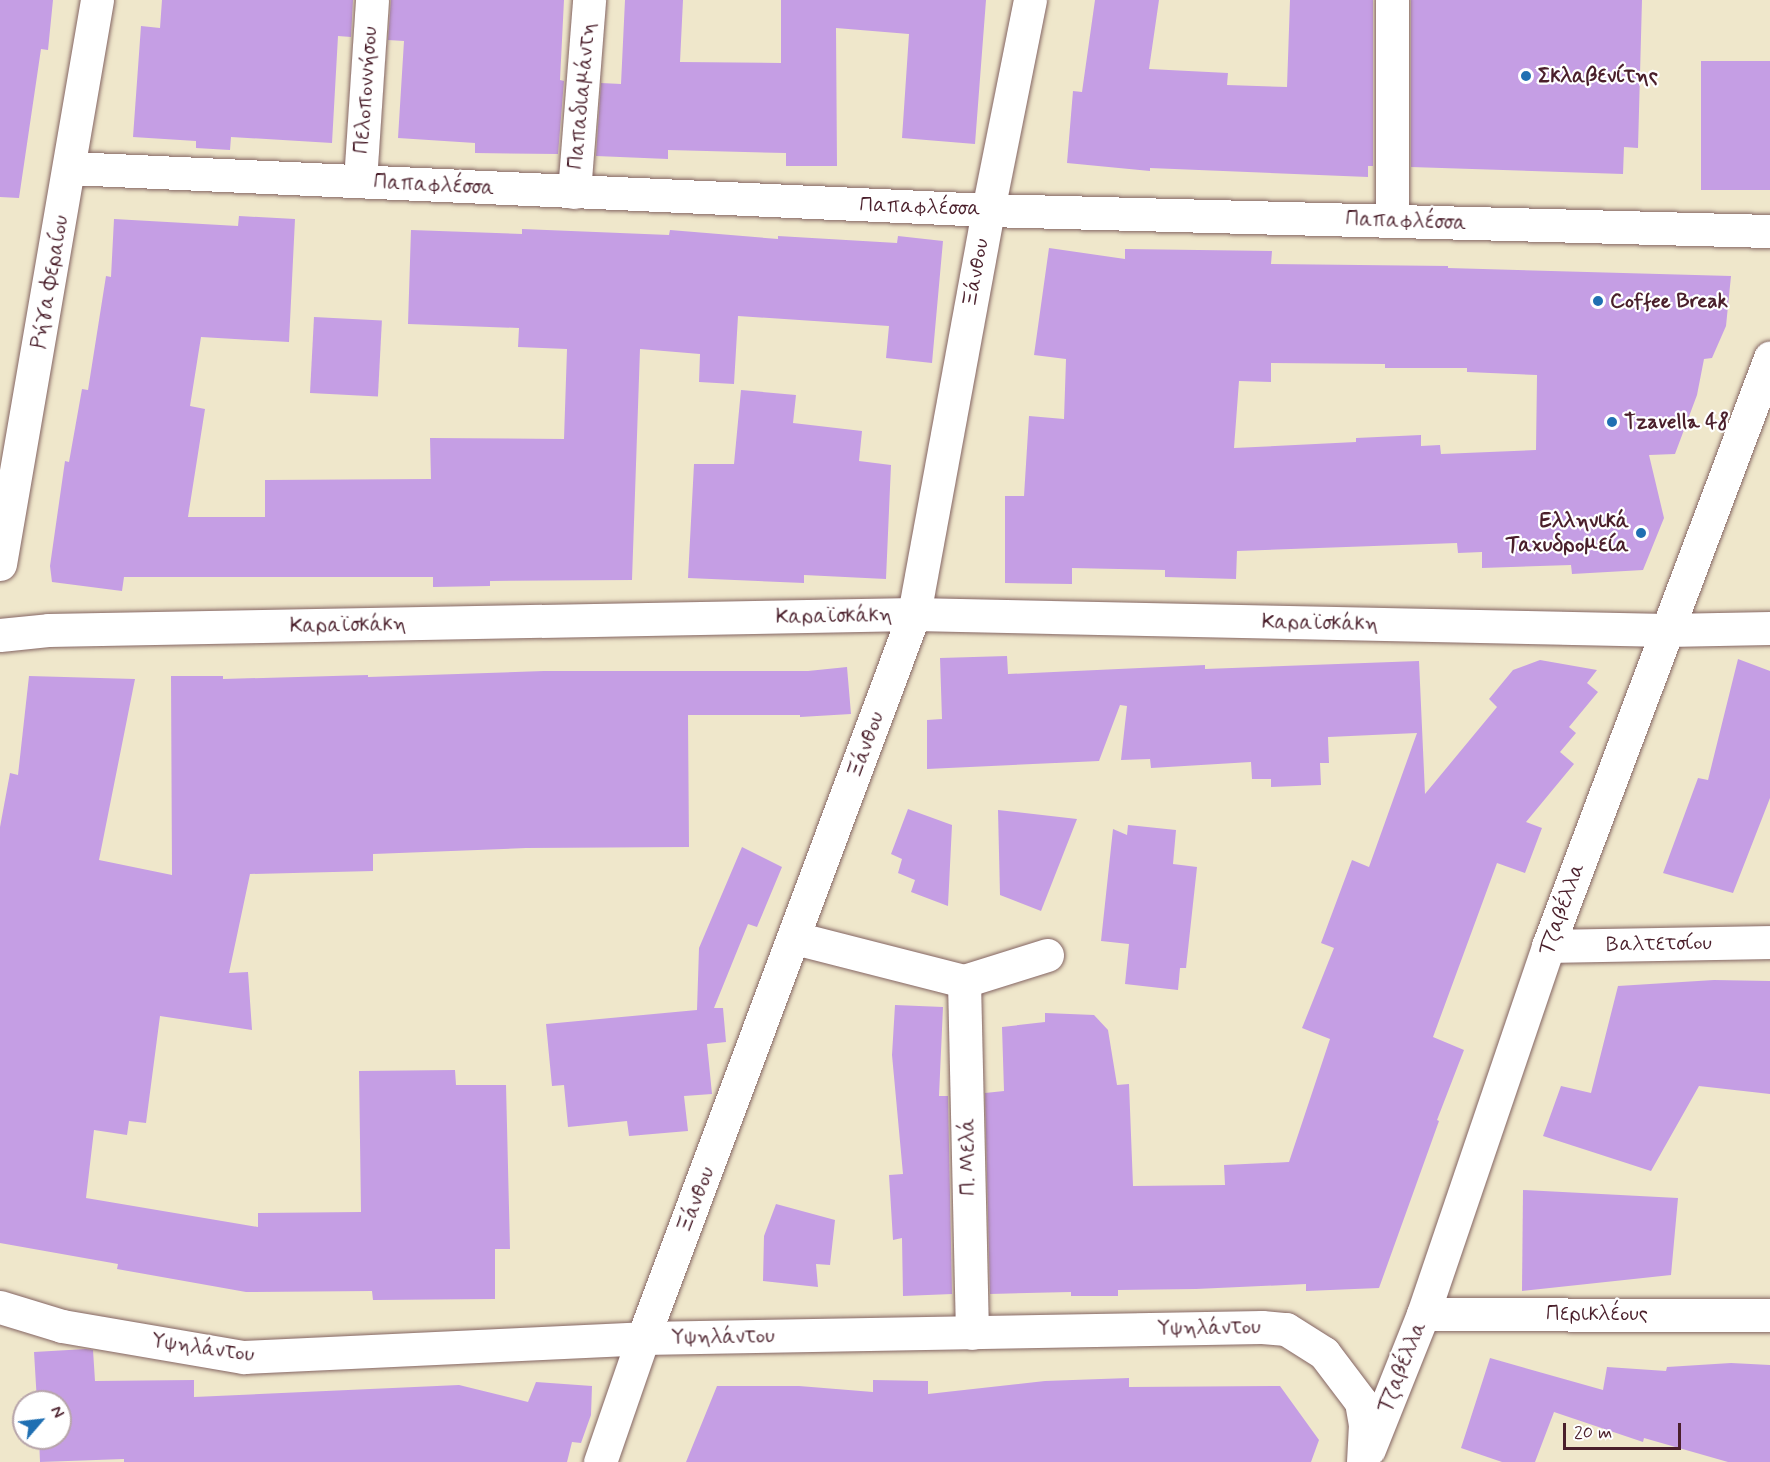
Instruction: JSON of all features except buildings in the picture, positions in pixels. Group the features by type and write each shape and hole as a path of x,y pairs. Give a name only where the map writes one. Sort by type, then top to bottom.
{"street":[{"name":"Ρήγα Φεραίου","path":"0,564 70,168 97,0"},
{"name":"Πελοποννήσου","path":"360,181 372,0"},
{"name":"Παπαδιαμάντη","path":"574,192 589,0"},
{"name":"Ξάνθου","path":"600,1462 643,1338 795,938 914,614 988,210 1030,0"},
{"path":"1392,0 1392,221"},
{"name":"Παπαφλέσσα","path":"70,168 988,210 1770,231"},
{"name":"Τζαβέλλα","path":"1363,1462 1423,1314 1548,946 1770,358"},
{"name":"Καραϊσκάκη","path":"0,635 60,630 914,614 1667,630 1770,628"},
{"path":"795,938 964,981 1047,955"},
{"name":"Βαλτετσίου","path":"1548,946 1770,942"},
{"name":"Π. Μελά","path":"964,981 972,1333"},
{"name":"Υψηλάντου","path":"0,1307 62,1326 244,1357 643,1338 1262,1327 1286,1329 1324,1353 1361,1402 1365,1424 1363,1462"},
{"name":"Περικλέους","path":"1423,1314 1770,1315"}],"place":[{"name":"Σκλαβενίτης","path":"1526,76"},
{"name":"Coffee Break","path":"1598,301"},
{"name":"Tzavella 48","path":"1612,422"},
{"name":"Ελληνικά Ταχυδρομεία","path":"1641,533"}]}
